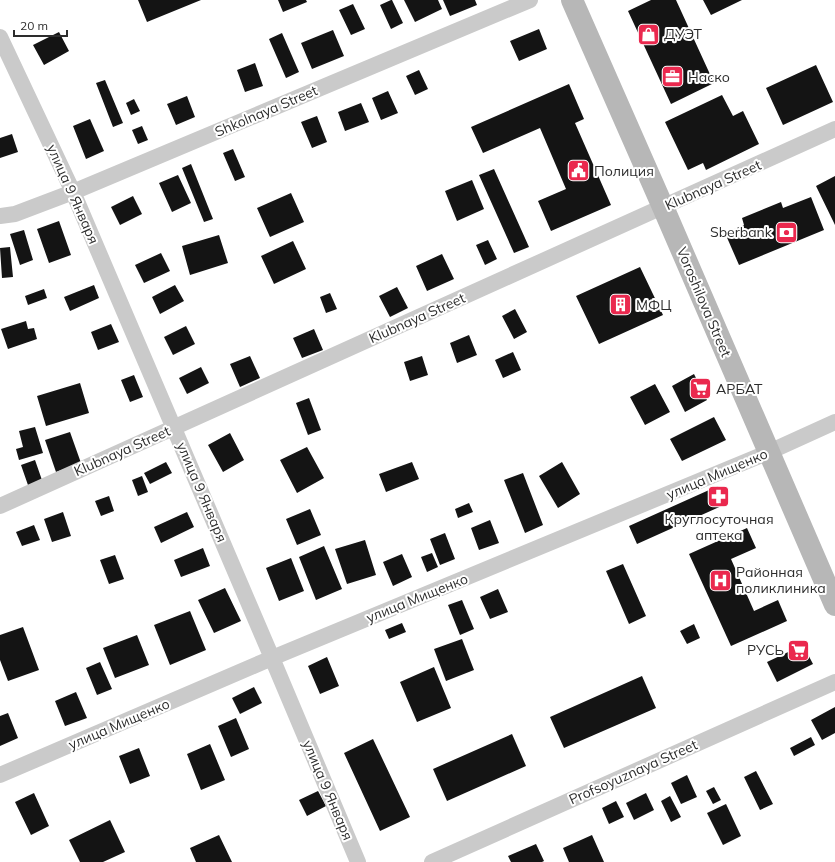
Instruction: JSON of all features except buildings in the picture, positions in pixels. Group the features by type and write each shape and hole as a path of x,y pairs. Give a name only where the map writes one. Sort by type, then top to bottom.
{"main road":[{"name":"Voroshilova Street","path":"572,0 835,605"}],"street":[{"name":"Shkolnaya Street","path":"0,216 15,214 73,192 530,0"},
{"name":"улица 9 Января","path":"0,37 73,192 358,862"},
{"name":"Klubnaya Street","path":"0,506 835,129"},
{"name":"улица Мищенко","path":"0,776 272,658 769,452 835,422"},
{"name":"Profsoyuznaya Street","path":"432,862 835,682"}],"place":[{"name":"ДУЭТ","path":"649,34"},
{"name":"Наско","path":"673,77"},
{"name":"Полиция","path":"578,171"},
{"name":"Sberbank","path":"787,232"},
{"name":"МФЦ","path":"620,305"},
{"name":"АРБАТ","path":"700,389"},
{"name":"Круглосуточная аптека","path":"719,497"},
{"name":"Районная поликлиника","path":"721,580"},
{"name":"РУСЬ","path":"799,650"}]}
